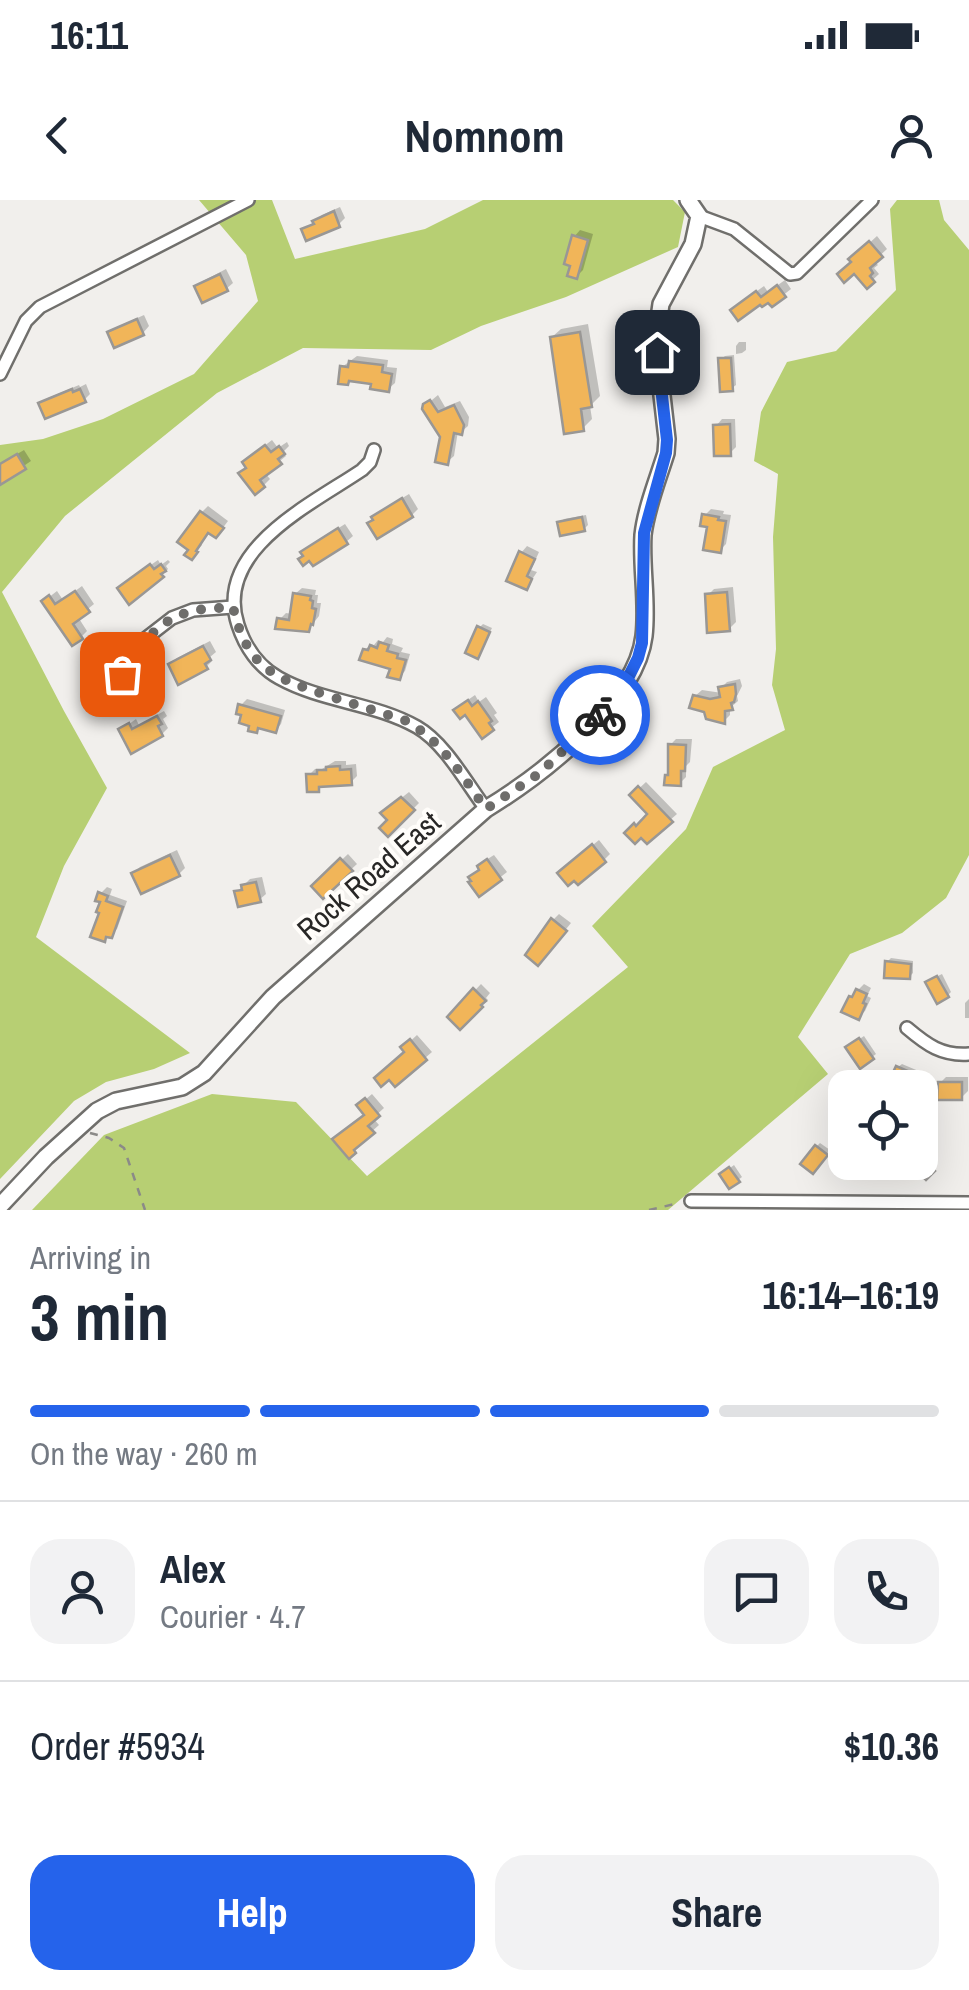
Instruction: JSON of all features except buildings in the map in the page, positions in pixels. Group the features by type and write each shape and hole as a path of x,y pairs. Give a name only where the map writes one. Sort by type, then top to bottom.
{"street":[{"path":"0,374 26,321 40,307 248,200"},
{"path":"688,200 699,216 734,229 790,274 797,274 872,200"},
{"name":"Rock Road East","path":"0,1206 97,1111 116,1101 182,1087 204,1073 274,997 486,809 526,784 579,737 626,682 644,636 644,533 666,453 657,352 661,304 693,244 699,216"},
{"path":"374,450 362,470 256,547 240,572 233,607 247,646 268,672 418,728 440,746 486,809"},
{"path":"122,674 132,649 172,618 194,610 233,607"},
{"path":"907,1028 931,1049 969,1054"},
{"path":"690,1201 798,1206 969,1204"}],"path":[{"path":"74,1131 109,1138 124,1148 145,1210"},
{"path":"649,1210 690,1201"}],"green space":[{"path":"199,200 272,200 295,259 425,229 483,200 673,200 685,212 678,247 566,297 481,326 431,350 303,348 217,393 65,516 2,592 107,788 64,866 36,937 190,1053 154,1069 106,1082 74,1101 0,1179 0,445 43,439 103,419 194,374 258,301 246,255"},
{"path":"897,200 939,200 944,220 969,250 969,855 946,898 902,933 850,954 798,1037 828,1074 668,1210 32,1210 104,1135 212,1094 296,1102 367,1176 628,967 592,926 686,829 713,767 785,730 772,685 776,649 773,537 778,474 754,461 761,412 787,362 836,351 896,290 890,209"}],"way so far":[{"path":"122,674 132,649 172,618 204,608 233,607 247,646 268,672 418,728 440,746 486,809 556,760 600,715"}],"route":[{"path":"600,715 626,682 644,636 644,533 667,440 657,352"}]}
